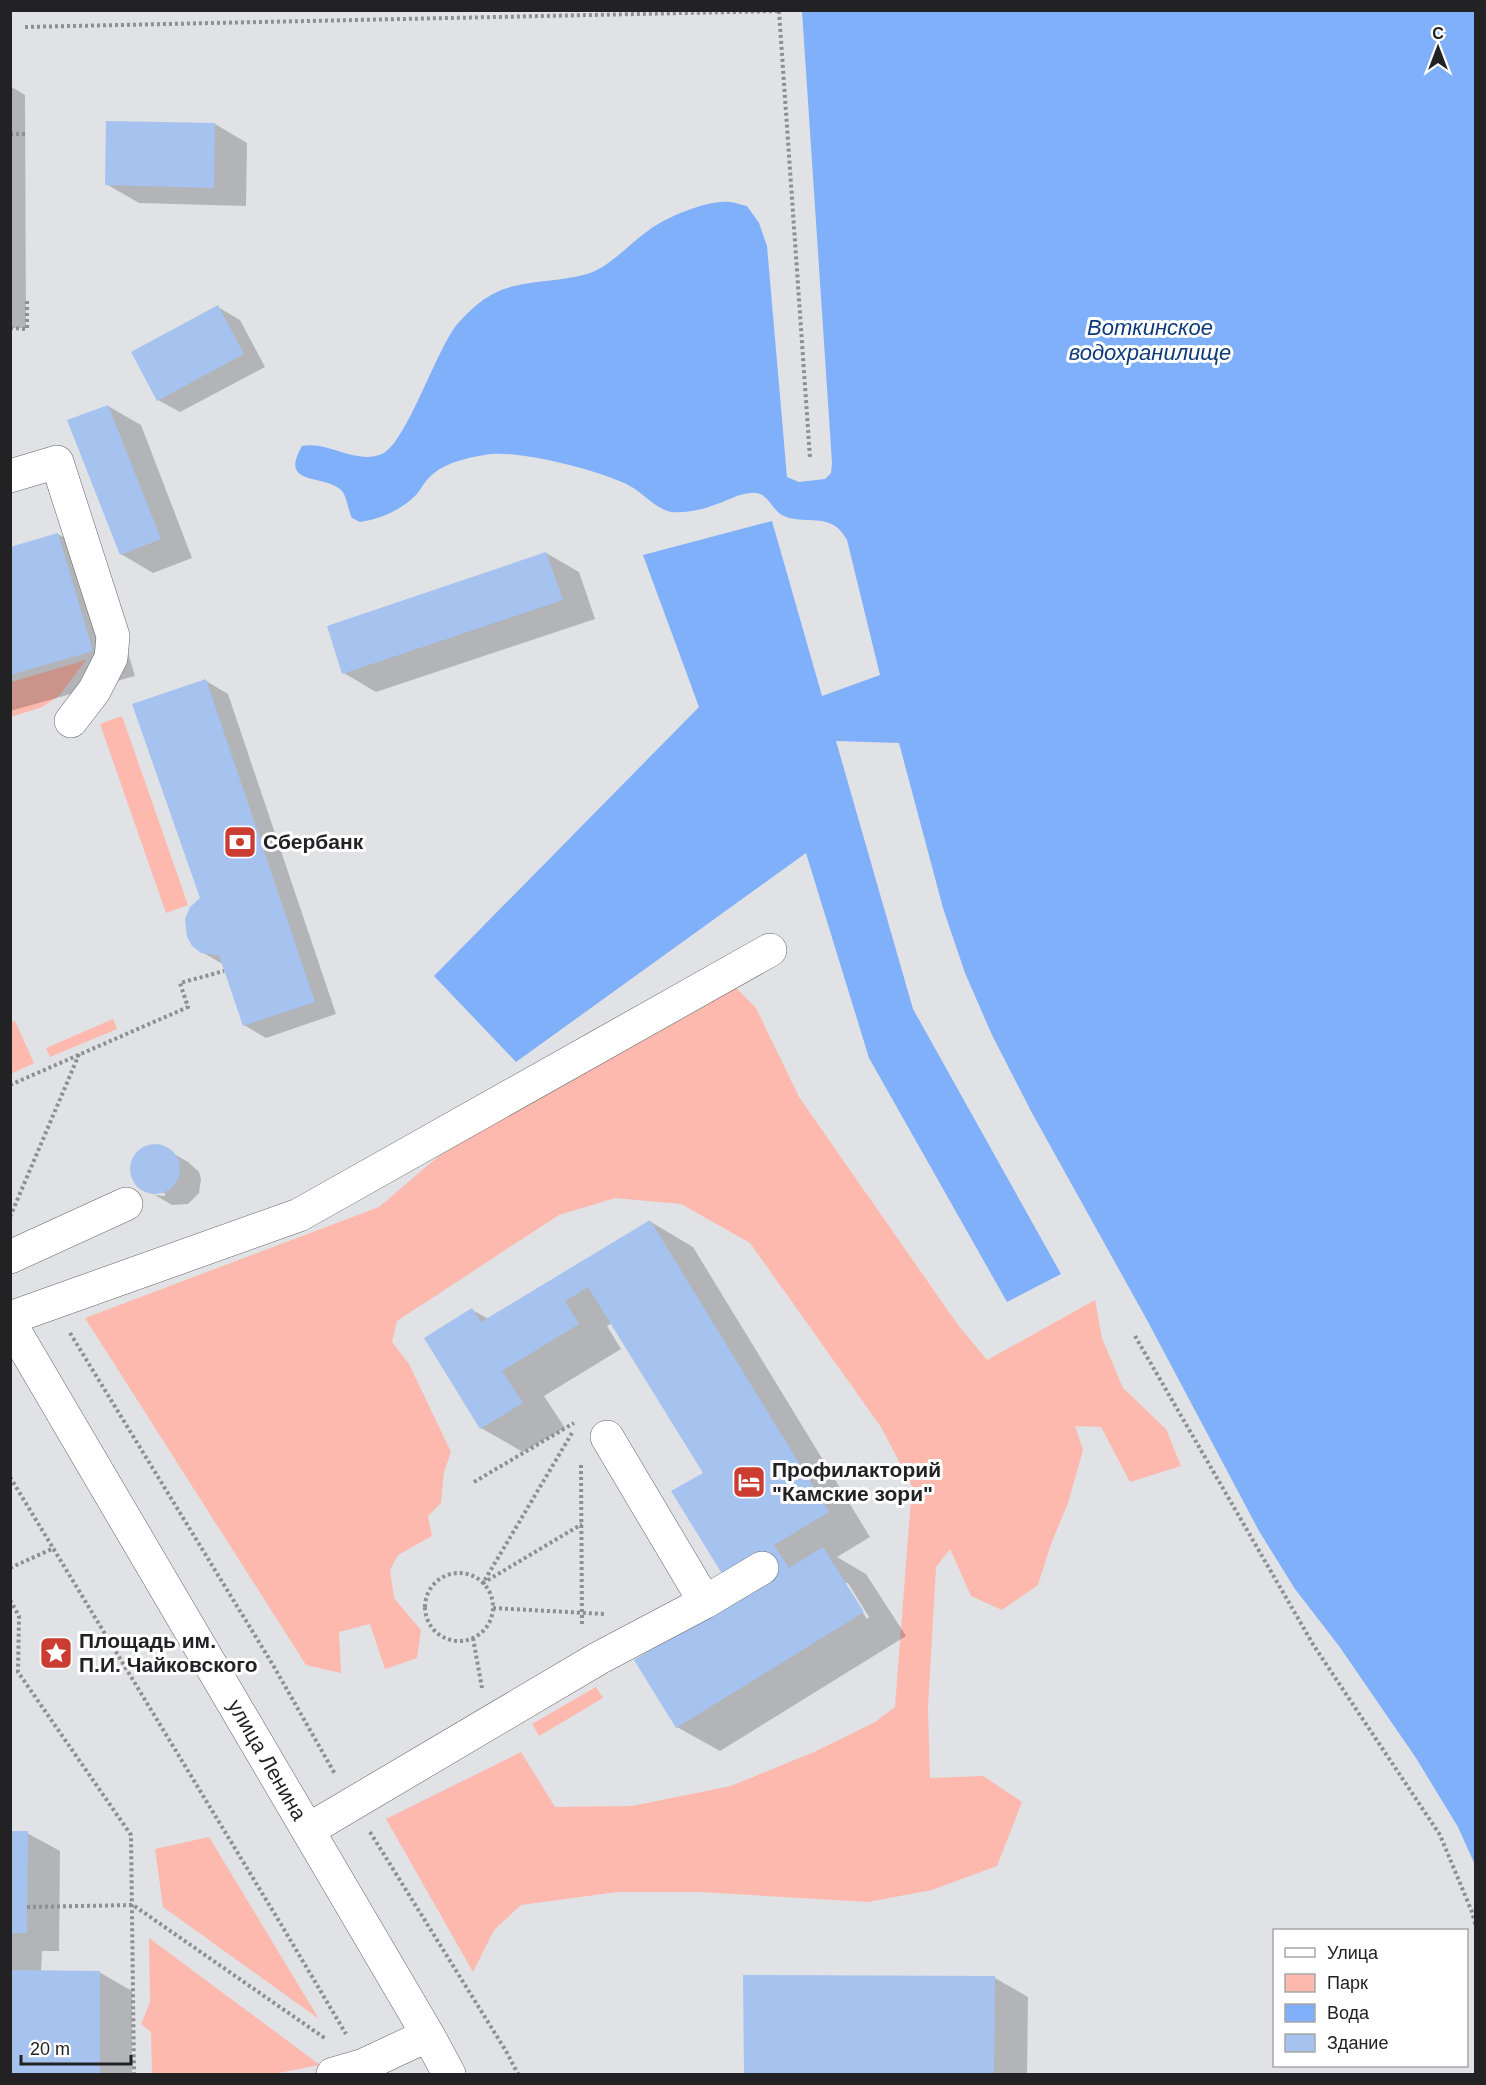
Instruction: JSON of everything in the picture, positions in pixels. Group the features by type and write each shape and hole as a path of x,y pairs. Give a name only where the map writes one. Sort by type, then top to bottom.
{"street":[{"path":"10,476 57,462 113,636 111,658 93,691 71,721"},
{"path":"10,1318 299,1215 770,950"},
{"path":"10,1257 126,1204"},
{"name":"улица Ленина","path":"10,1323 449,2074"},
{"path":"594,1446 705,1602"},
{"path":"308,1830 582,1668 705,1602 762,1568"},
{"path":"349,2070 428,2035"}],"path":[{"path":"25,27 779,11 810,458"},
{"path":"10,134 26,134"},
{"path":"10,328 27,328 27,301"},
{"path":"10,1085 188,1007 180,982 224,971"},
{"path":"10,1217 81,1052"},
{"path":"51,1303 273,1665 352,1804 506,2051 518,2074"},
{"path":"1135,1336 1314,1646 1440,1835 1476,1927"},
{"path":"474,1482 580,1420 483,1583"},
{"path":"582,1668 582,1524 594,1446"},
{"path":"10,1477 282,1926 349,2070"},
{"path":"483,1583 582,1524"},
{"path":"10,1568 54,1548"},
{"path":"464,1573 483,1583 489,1592 493,1608 489,1624 473,1638 462,1641 450,1640 440,1635 432,1627 425,1606 434,1585 442,1578 464,1573"},
{"path":"10,1600 19,1616 18,1672 131,1835 134,2074"},
{"path":"493,1608 606,1614"},
{"path":"473,1638 488,1724"},
{"path":"27,1907 133,1905 349,2070"}],"green space":[{"path":"86,660 59,696 42,707 11,717 11,682"},
{"path":"122,716 188,905 166,913 100,724"},
{"path":"730,982 756,1008 799,1097 958,1325 987,1360 1095,1300 1102,1338 1123,1388 1166,1429 1181,1466 1130,1482 1101,1427 1075,1426 1083,1450 1068,1503 1051,1544 1038,1585 1002,1610 971,1596 950,1549 936,1567 928,1708 930,1778 983,1776 1022,1802 997,1866 932,1890 868,1902 699,1892 617,1892 521,1905 494,1930 473,1972 386,1819 521,1752 555,1807 632,1806 731,1786 814,1752 875,1722 895,1707 912,1486 881,1427 750,1243 681,1204 615,1198 559,1215 397,1321 392,1342 409,1364 451,1452 444,1472 441,1503 428,1516 432,1536 398,1555 390,1570 394,1598 421,1630 417,1658 385,1669 370,1624 339,1632 341,1673 306,1665 85,1318 379,1207 585,1034 673,987"},
{"path":"113,1019 117,1029 50,1057 46,1048"},
{"path":"15,1021 34,1063 11,1074 11,1023"},
{"path":"596,1687 603,1698 539,1736 532,1724"},
{"path":"209,1837 319,2019 163,1907 155,1849"},
{"path":"149,1938 320,2065 273,2074 152,2074 151,2032 141,2024 150,2002"}],"water":[{"name":"Воткинское водохранилище","path":"802,11 1475,11 1475,1865 1458,1827 1416,1758 1339,1646 1295,1589 1259,1531 1147,1320 1032,1113 992,1035 965,973 943,908 899,743 836,741 913,1009 1061,1274 1007,1302 869,1058 806,853 516,1062 434,976 699,707 643,555 772,521 822,696 880,675 847,540 839,529 829,523 782,515 765,497 757,493 742,495 700,509 672,512 661,508 630,486 600,474 558,462 498,454 457,461 444,466 431,476 416,495 404,505 376,519 360,522 352,518 342,491 325,482 300,474 296,468 296,459 302,446 312,445 362,457 372,457 382,454 392,446 412,414 450,334 470,310 481,301 513,286 591,273 603,267 642,235 666,220 688,210 710,204 734,202 747,206 759,223 767,246 787,477 799,482 825,479 831,473 832,463"}],"building":[{"path":"106,121 215,123 214,188 105,185"},
{"path":"218,305 244,354 157,401 131,352"},
{"path":"108,405 161,539 120,555 67,420"},
{"path":"58,533 93,651 10,675 10,547"},
{"path":"546,552 563,600 342,674 327,626"},
{"path":"206,679 315,1002 243,1026 219,955 201,953 192,946 187,937 185,919 190,907 200,898 132,704"},
{"path":"155,1144 164,1146 175,1155 180,1169 178,1178 169,1189 155,1194 146,1192 135,1183 130,1169 132,1160 141,1149"},
{"name":"Профилакторий \"Камские зори\"","path":"650,1220 829,1512 774,1545 789,1568 823,1547 864,1612 676,1728 634,1660 771,1577 724,1577 671,1491 703,1473 588,1287 565,1301 579,1324 502,1371 523,1403 480,1429 424,1338 472,1308 481,1322"},
{"path":"10,1831 28,1831 27,1933 10,1933"},
{"path":"10,1970 100,1971 100,2074 10,2074"},
{"path":"743,1975 995,1976 994,2074 744,2074"}],"place":[{"name":"Сбербанк","path":"240,842"},
{"name":"Профилакторий \"Камские зори\"","path":"749,1482"},
{"name":"Площадь им. П.И. Чайковского","path":"56,1653"}]}
